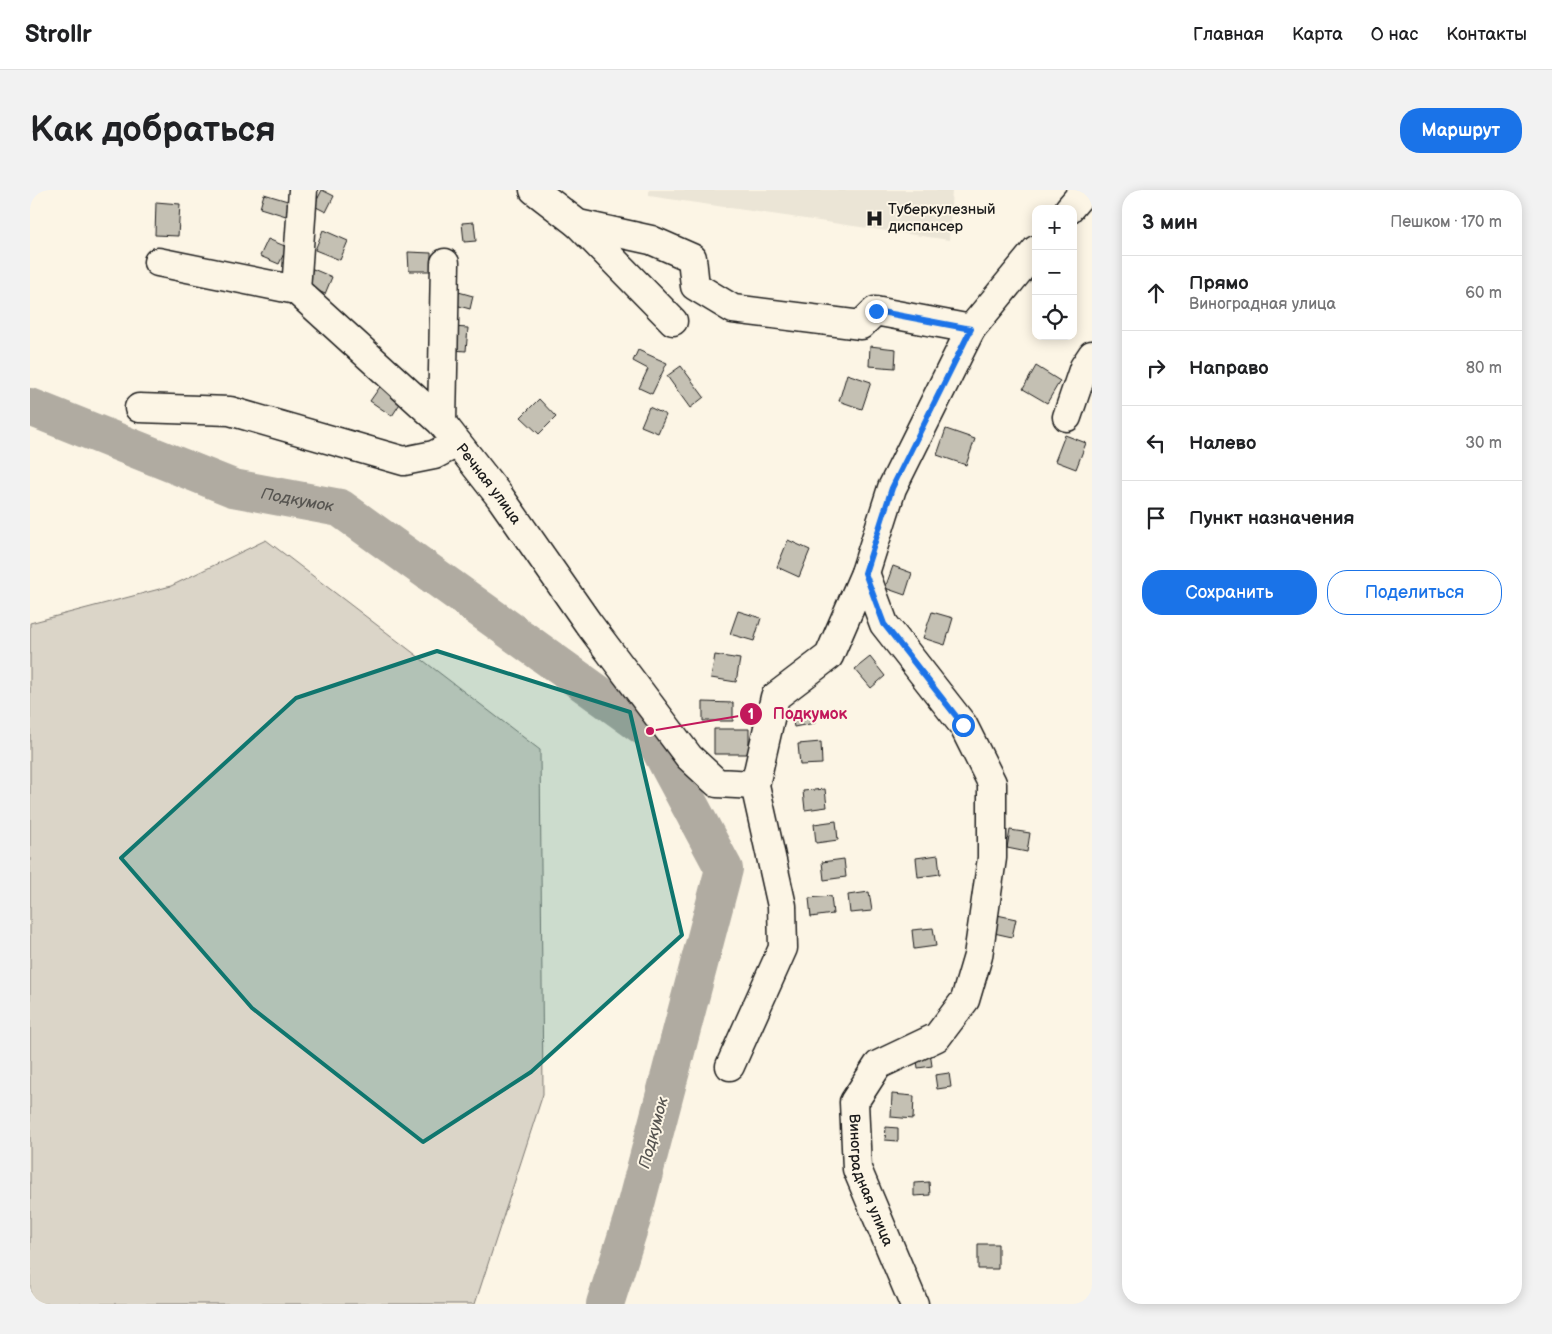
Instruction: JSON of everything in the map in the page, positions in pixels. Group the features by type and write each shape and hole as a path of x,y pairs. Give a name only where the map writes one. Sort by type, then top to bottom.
{"street":[{"path":"158,262 296,290 303,190"},
{"path":"534,190 578,224 673,321"},
{"path":"1072,205 1084,190"},
{"path":"578,224 651,240 692,258 695,286 733,309 861,325 876,311 971,329"},
{"path":"730,1066 783,948 782,906 755,785 774,697 829,656 865,573 892,488 971,329 1032,255"},
{"path":"139,408 230,411 404,461 434,455 449,433 445,263"},
{"name":"Речная улица","path":"296,290 449,433 500,497 588,623 689,757 717,783 755,785"},
{"path":"1067,417 1084,367 1092,355"},
{"name":"Виноградная улица","path":"865,573 884,624 963,725 992,784 992,858 978,956 965,1000 937,1037 878,1065 854,1102 858,1169 914,1304"}],"highlighted area":[{"path":"437,651 630,712 682,935 531,1072 423,1142 252,1008 121,858 296,698"}],"shaded area":[{"name":"Туберкулезный диспансер","path":"649,190 952,190 949,240 649,196"},
{"path":"266,540 540,750 543,1094 475,1304 30,1304 30,623 171,586"}],"building":[{"path":"322,190 334,196 326,212 314,206"},
{"path":"264,194 291,202 286,216 260,208"},
{"path":"156,202 180,204 178,236 155,235"},
{"path":"474,222 476,241 464,242 462,223"},
{"path":"323,230 348,241 340,260 315,250"},
{"path":"268,239 287,247 279,264 260,256"},
{"path":"408,252 431,253 431,271 409,271"},
{"path":"313,269 332,277 325,294 306,285"},
{"path":"455,291 473,296 470,309 452,304"},
{"path":"453,327 468,328 466,351 452,350"},
{"path":"870,346 896,349 895,368 869,366"},
{"path":"638,350 667,363 652,394 639,388 648,369 633,361"},
{"path":"681,366 704,397 690,408 667,376"},
{"path":"1036,366 1060,381 1047,403 1023,389"},
{"path":"847,374 871,382 862,409 839,401"},
{"path":"382,384 403,399 392,416 370,401"},
{"path":"539,399 556,417 539,434 521,417"},
{"path":"649,407 666,415 658,433 641,426"},
{"path":"946,429 975,439 966,465 937,455"},
{"path":"1065,435 1086,443 1076,469 1055,461"},
{"path":"788,540 810,550 799,577 777,567"},
{"path":"893,566 912,573 905,595 885,588"},
{"path":"738,611 761,618 754,641 730,634"},
{"path":"932,612 953,618 945,645 923,638"},
{"path":"715,655 740,659 736,682 711,678"},
{"path":"870,657 885,676 871,688 855,669"},
{"path":"703,702 733,703 733,721 703,721"},
{"path":"812,708 815,723 794,727 791,712"},
{"path":"714,729 749,729 749,754 714,754"},
{"path":"821,742 822,764 800,765 798,744"},
{"path":"825,789 827,807 805,810 803,791"},
{"path":"836,821 838,840 816,843 814,824"},
{"path":"1010,830 1030,833 1027,852 1007,848"},
{"path":"938,855 940,874 918,877 916,858"},
{"path":"844,859 846,877 824,880 822,862"},
{"path":"869,892 872,911 850,913 848,895"},
{"path":"831,896 833,914 811,917 809,898"},
{"path":"997,915 1016,919 1012,937 994,933"},
{"path":"933,928 936,946 914,949 912,930"},
{"path":"930,1052 932,1066 918,1068 916,1054"},
{"path":"949,1073 951,1087 937,1089 935,1075"},
{"path":"892,1094 914,1096 913,1119 891,1117"},
{"path":"886,1127 898,1128 898,1141 885,1140"},
{"path":"929,1182 930,1195 914,1196 914,1183"},
{"path":"978,1244 998,1244 998,1269 978,1269"}],"waterway":[{"name":"Подкумок","path":"30,407 233,488 340,508 650,731 724,869 632,1219 605,1304"}],"place":[{"name":"Туберкулезный диспансер","path":"874,218"},
{"name":"Подкумок","path":"650,731"}],"route":[{"path":"876,311 971,329 892,488 865,573 884,624 963,725"}]}
